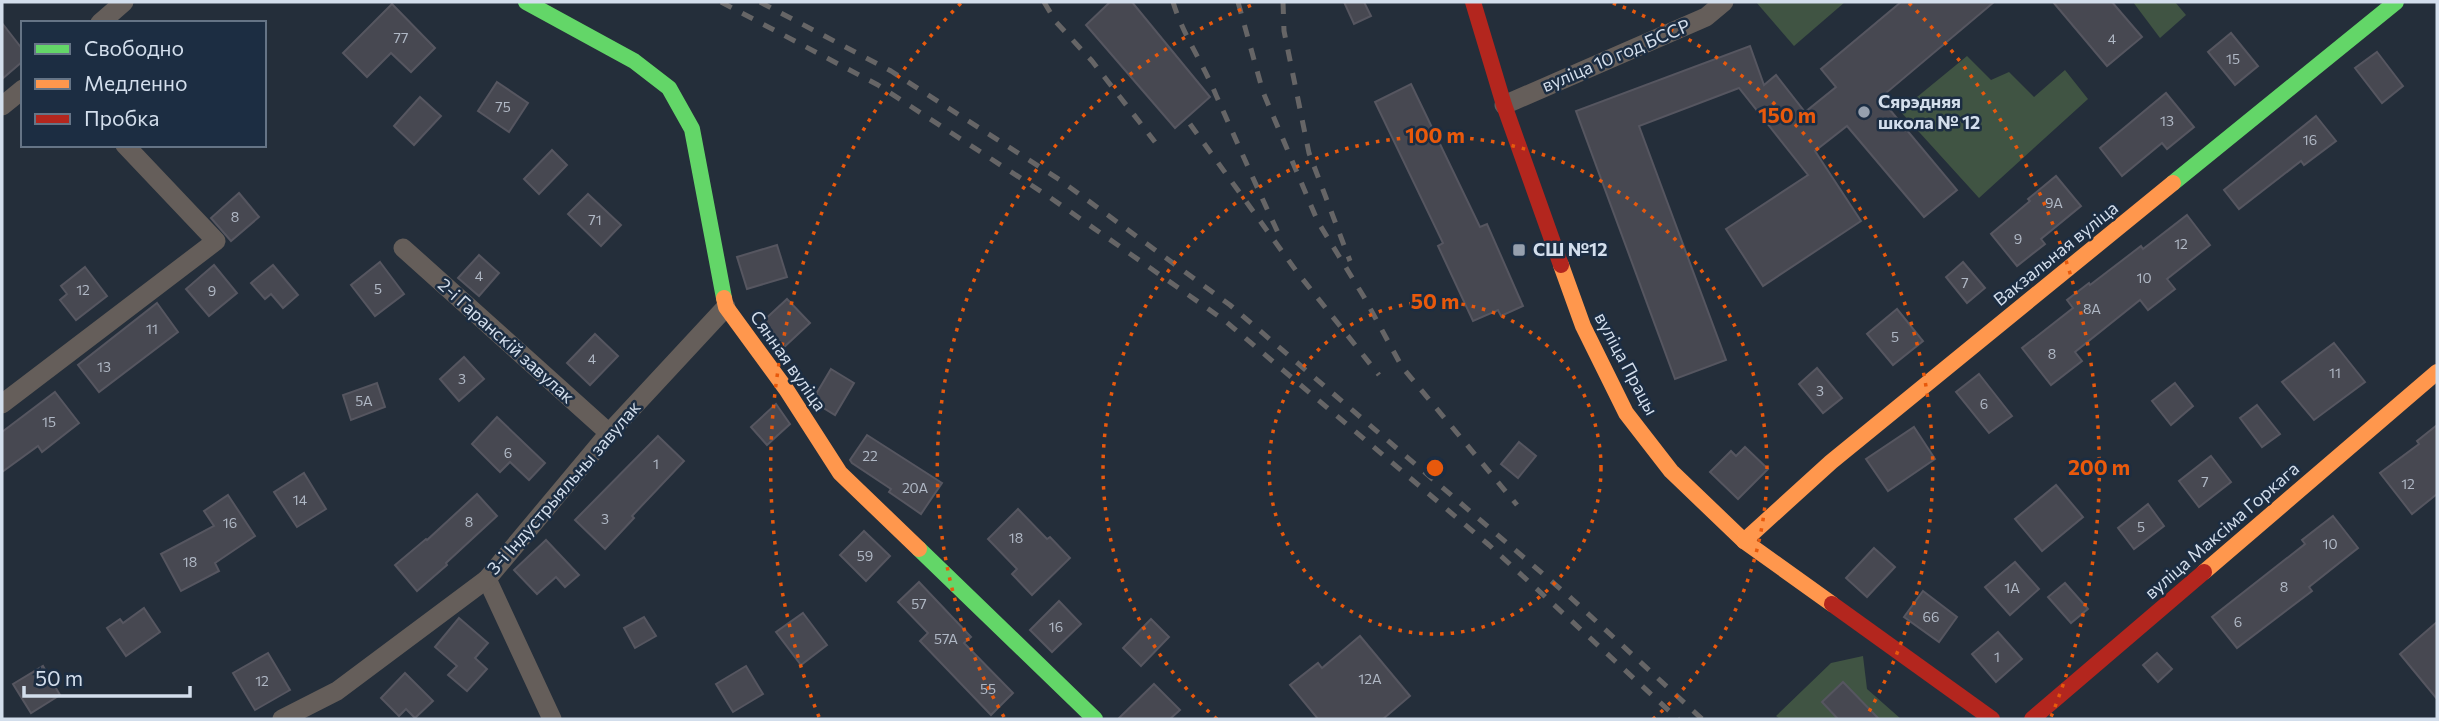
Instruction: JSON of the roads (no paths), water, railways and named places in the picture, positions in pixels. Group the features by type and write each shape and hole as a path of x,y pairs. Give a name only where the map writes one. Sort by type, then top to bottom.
{"street":[{"path":"102,21 124,2"},
{"name":"Сянная вуліца","path":"526,2 634,61 668,88 692,129 726,307 786,388 840,473 1095,719"},
{"name":"вуліца Працы","path":"1473,2 1504,105 1583,327 1626,413 1671,471 1744,541 1992,719"},
{"name":"вуліца 10 год БССР","path":"1504,105 1706,18 1724,2"},
{"name":"Вакзальная вуліца","path":"1744,541 1831,462 2396,2"},
{"path":"2,106 21,91"},
{"path":"2,404 216,241 127,147"},
{"name":"2-і Гаранскій завулак","path":"403,248 609,433"},
{"name":"3-і Індустрыяльны завулак","path":"282,719 337,691 487,579 609,433 726,307"},
{"name":"вуліца Максіма Горкага","path":"2032,719 2437,372"},
{"path":"487,579 552,719"}],"railway":[{"path":"721,2 878,85 1048,196 1224,320 1489,545 1678,719"},
{"path":"760,2 891,71 1060,180 1230,305 1571,598 1702,719"},
{"path":"1044,2 1056,22 1092,61 1155,142"},
{"path":"1173,2 1280,237"},
{"path":"1238,2 1263,92 1318,222 1364,297 1402,367 1517,505"},
{"path":"1283,2 1284,31 1309,153 1350,261"},
{"path":"1190,124 1297,272 1379,375"}],"place":[{"name":"Сярэдняя школа № 12","path":"1864,112"},
{"name":"СШ №12","path":"1519,250"}]}
